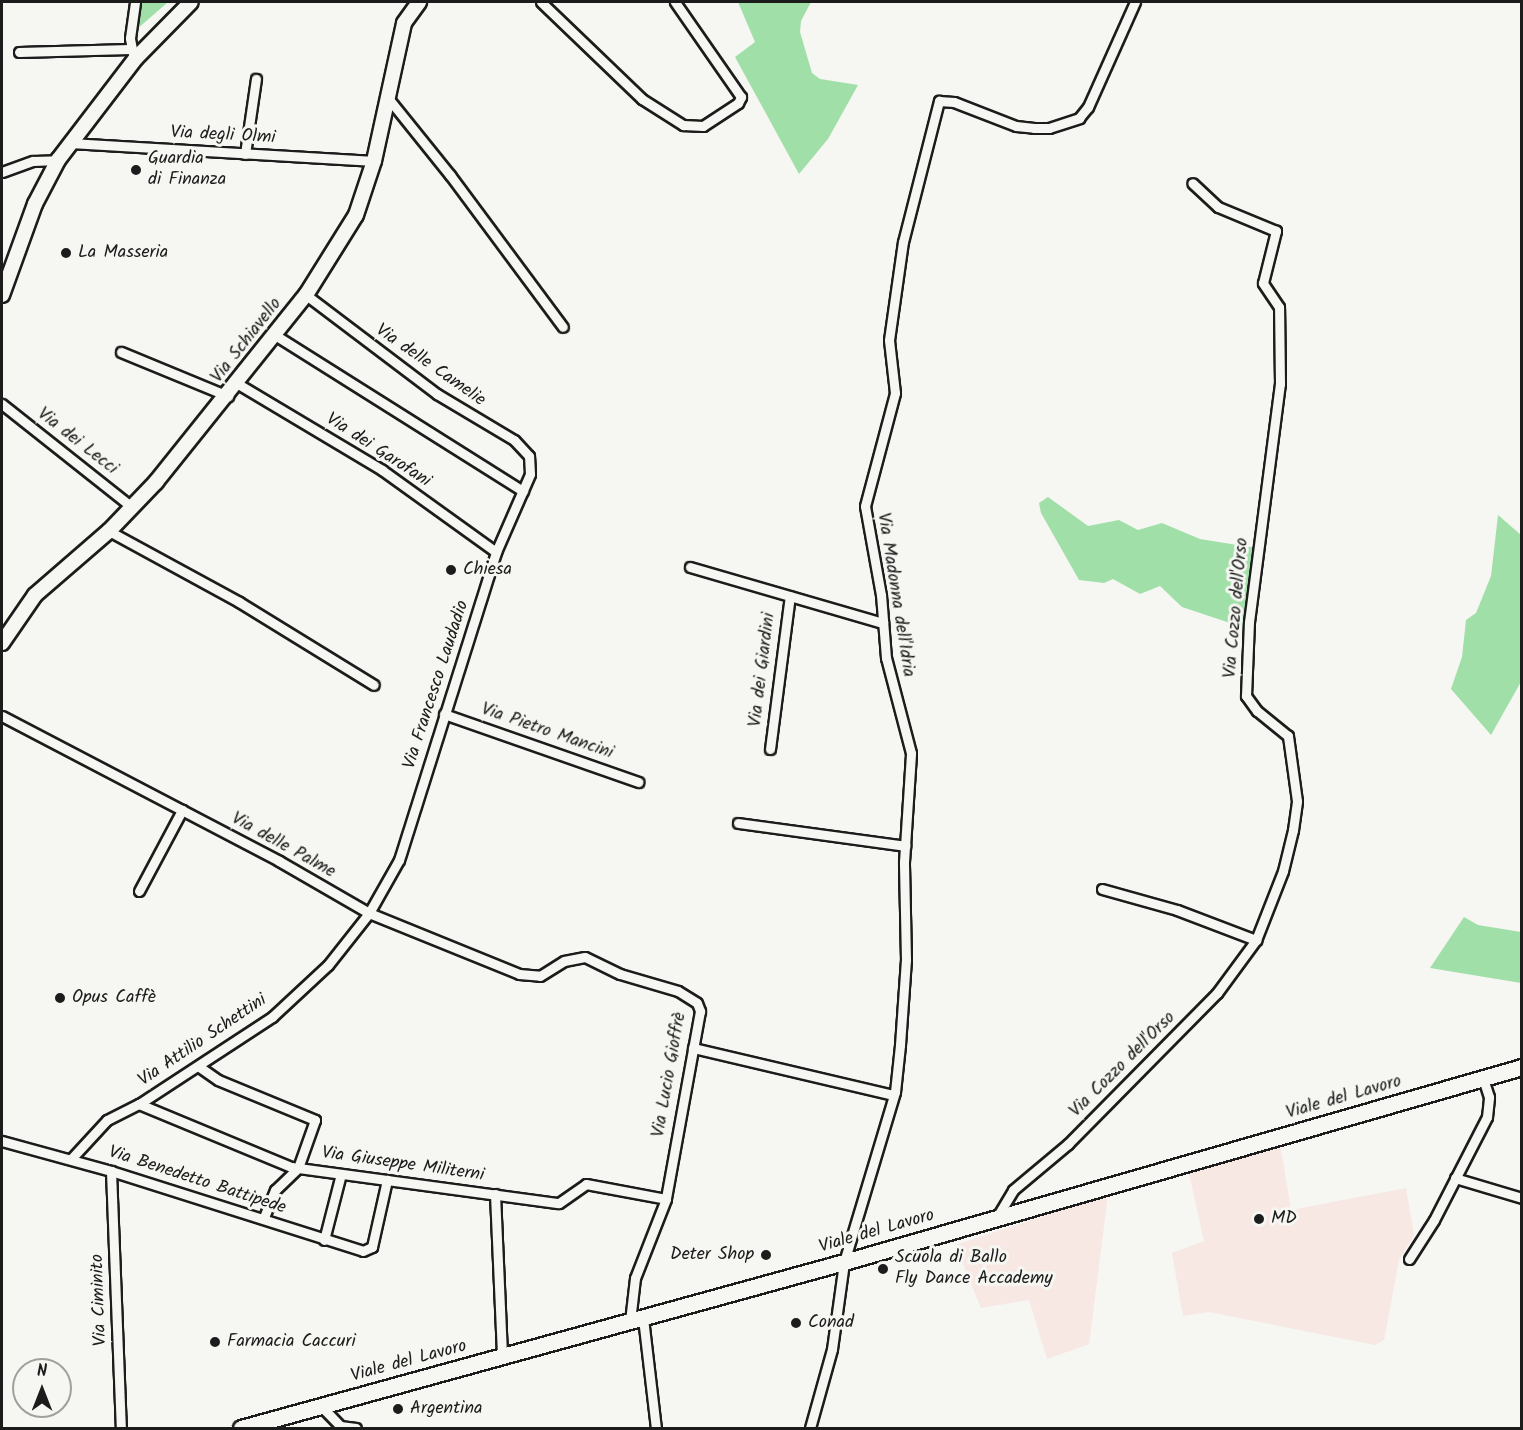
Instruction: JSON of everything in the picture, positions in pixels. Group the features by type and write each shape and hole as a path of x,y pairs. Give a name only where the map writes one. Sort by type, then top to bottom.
{"main road":[{"name":"Viale del Lavoro","path":"241,1428 844,1262 1521,1067"}],"street":[{"path":"133,54 135,2"},
{"path":"2,295 36,204 58,160 133,54 191,2"},
{"name":"Via Schiavello","path":"2,643 35,595 109,531 132,507 238,384 306,295 356,214 374,161 404,23 418,2"},
{"path":"541,2 642,99 683,125 703,126 738,103 741,97 675,2"},
{"name":"Via Madonna dell'Idria","path":"810,1428 832,1349 844,1262 893,1095 906,960 905,846 911,753 893,692 865,506 895,393 889,340 903,242 935,108 945,99 1016,126 1034,128 1049,128 1078,118 1088,107 1135,2"},
{"path":"19,52 133,54"},
{"path":"245,154 256,79"},
{"path":"388,98 450,175 563,327"},
{"name":"Via degli Olmi","path":"70,143 374,161"},
{"path":"2,172 33,161 58,160"},
{"name":"Via Cozzo dell'Orso","path":"997,1217 1013,1190 1068,1144 1217,993 1256,940 1283,871 1297,801 1288,736 1257,711 1246,696 1249,622 1280,384 1281,321 1279,307 1263,283 1276,231 1218,207 1192,183"},
{"name":"Via delle Camelie","path":"306,295 437,394 514,440 532,464"},
{"path":"275,334 523,491"},
{"path":"122,352 228,396"},
{"name":"Via dei Garofani","path":"238,384 382,470 496,552"},
{"name":"Via dei Lecci","path":"2,404 132,507"},
{"name":"Via Francesco Laudadio","path":"369,913 399,860 496,552 523,491 532,464"},
{"path":"109,531 239,602 374,685"},
{"path":"690,567 883,623"},
{"name":"Via dei Giardini","path":"770,749 790,596"},
{"path":"2,631 14,623"},
{"name":"Via Pietro Mancini","path":"444,714 638,782"},
{"name":"Via delle Palme","path":"2,716 182,810 369,913"},
{"path":"139,891 182,810"},
{"path":"738,823 905,846"},
{"path":"1102,889 1177,910 1256,940"},
{"name":"Via Lucio Gioffrè","path":"369,913 519,974 540,976 564,961 585,957 620,974 678,991 693,999 700,1011 666,1199 635,1278 636,1320 656,1428"},
{"name":"Via Attilio Schettini","path":"72,1160 107,1120 139,1104 198,1066 287,1004 328,965 369,913"},
{"path":"693,1048 893,1095"},
{"path":"198,1066 218,1080 315,1120 298,1168 275,1190 263,1219"},
{"path":"1408,1259 1487,1117 1489,1097 1483,1078"},
{"name":"Via Giuseppe Militerni","path":"139,1104 298,1168 559,1203 586,1184 666,1199"},
{"path":"2,1141 19,1148"},
{"path":"2,1149 19,1148"},
{"name":"Via Benedetto Battipede","path":"19,1148 111,1171 363,1251 372,1247 387,1180"},
{"name":"Via Ciminito","path":"111,1171 121,1428"},
{"path":"324,1240 341,1174"},
{"path":"1455,1178 1521,1198"},
{"path":"495,1194 502,1356"},
{"path":"321,1406 340,1426 356,1428"}],"shaded area":[{"path":"1280,1143 1291,1210 1406,1188 1414,1235 1399,1260 1384,1340 1375,1345 1209,1312 1183,1316 1172,1253 1204,1241 1188,1169"},
{"path":"1108,1195 1089,1344 1047,1359 1029,1300 981,1308 955,1245"}],"green space":[{"path":"139,2 168,2 136,30"},
{"path":"738,2 811,2 801,21 800,32 812,73 820,79 858,85 828,139 799,174 735,57 755,42"},
{"path":"1048,497 1088,526 1119,520 1138,530 1162,523 1200,539 1256,548 1245,628 1182,607 1160,586 1140,594 1113,579 1104,583 1079,580 1041,513 1039,503"},
{"path":"1498,515 1521,535 1522,680 1491,735 1451,689 1462,657 1466,620 1476,613 1491,576"},
{"path":"1464,917 1478,925 1521,932 1521,983 1430,968"}],"place":[{"name":"Guardia di Finanza","path":"136,170"},
{"name":"La Masseria","path":"66,253"},
{"name":"Chiesa","path":"451,570"},
{"name":"Opus Caffè","path":"60,998"},
{"name":"MD","path":"1259,1219"},
{"name":"Deter Shop","path":"766,1255"},
{"name":"Scuola di Ballo Fly Dance Accademy","path":"883,1269"},
{"name":"Conad","path":"796,1323"},
{"name":"Farmacia Caccuri","path":"215,1342"},
{"name":"Argentina","path":"398,1409"}]}
